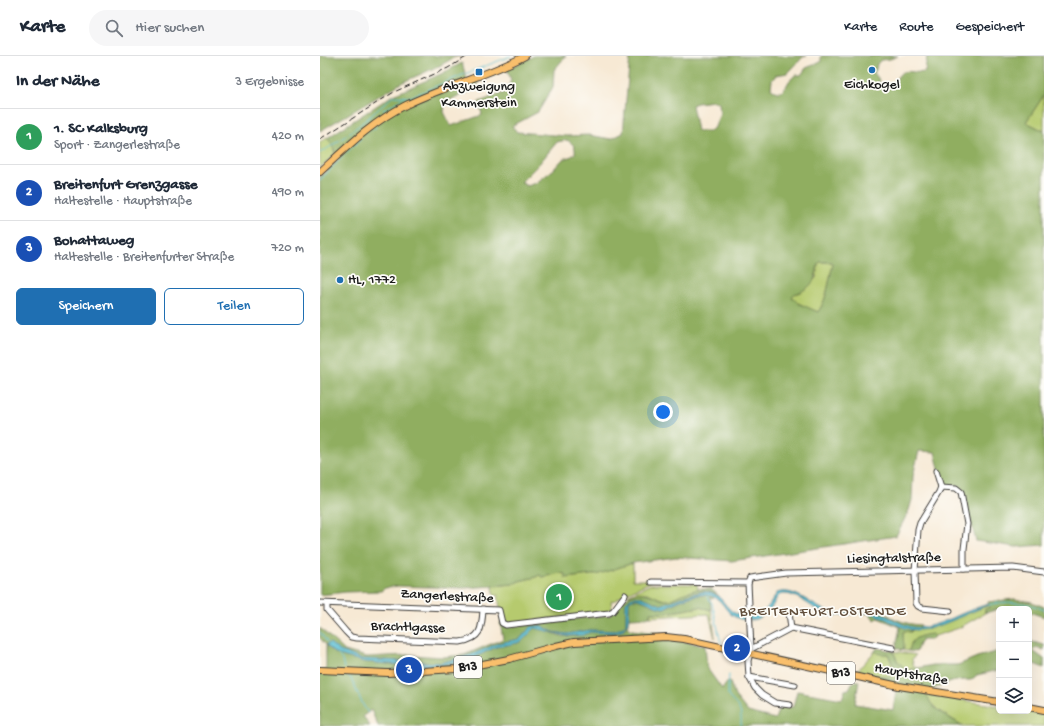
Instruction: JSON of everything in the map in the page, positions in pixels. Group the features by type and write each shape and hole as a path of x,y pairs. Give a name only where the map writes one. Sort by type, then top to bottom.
{"main road":[{"path":"320,172 364,131 396,111 416,100 501,68 525,56"},
{"name":"Hauptstraße","path":"320,670 394,673 456,669 514,658 565,644 651,637 674,638 717,647 750,651 899,686 996,702"},
{"path":"1032,708 1044,710"}],"street":[{"path":"936,471 941,487 920,523 915,571 916,603 918,606 950,611"},
{"path":"941,487 956,488 961,492 966,524 964,569"},
{"name":"Liesingtalstraße","path":"748,583 750,578 786,573 1013,568 1044,572"},
{"path":"651,582 748,583 750,651 747,667 752,685 762,696 775,702 790,705"},
{"name":"Zangerlestraße","path":"320,603 499,610 502,623 504,625 510,625 609,613 613,611 625,595"},
{"name":"Brachtlgasse","path":"326,604 327,610 351,637 460,642 470,641 477,636 481,630 483,610"},
{"path":"789,613 791,628"},
{"path":"750,651 791,628 893,648"},
{"path":"749,676 795,685"}],"green space":[{"path":"320,56 462,56 455,57 401,83 320,131"},
{"path":"534,56 566,56 554,70 553,87 538,112 512,126 517,132 566,136 589,135 611,139 623,133 630,56 807,56 803,57 788,73 776,75 772,80 771,89 781,92 795,75 801,75 806,68 821,62 821,56 898,56 881,60 877,64 874,73 880,84 888,88 903,72 925,72 927,56 1044,56 1044,95 1026,122 1044,131 1044,545 1016,547 976,541 962,490 958,486 943,486 935,452 919,451 913,476 912,500 909,510 896,536 732,561 676,557 633,563 599,574 565,578 565,574 559,573 543,577 539,575 513,584 463,588 398,586 385,588 381,591 346,592 320,595 320,177 339,159 327,138 393,95 462,63 468,83 479,79 476,89 445,102 444,112 451,126 482,115 479,102 506,92 511,80 507,69","holes":["714,101 719,103 720,113 715,127 710,131 697,131 692,105","567,140 575,148 575,153 572,156 563,159 553,170 536,183 527,186 521,182 538,165 557,142","820,262 832,262 833,264 826,295 818,312 798,303 792,297 794,294 805,290 814,281 818,264"]},
{"path":"1044,95 1044,131 1026,122"},
{"path":"327,138 331,142 335,154 320,168 320,142"},
{"path":"820,262 832,262 833,264 826,295 818,312 800,304 792,297 793,294 800,292 816,278 818,264"},
{"path":"633,563 633,580 649,580 650,582 616,600 611,601 612,609 610,611 508,624 502,621 498,595 494,596 493,586 513,584 539,575 543,577 559,573 565,574 566,578 599,574"},
{"path":"651,584 697,584 698,589 669,600 660,599 647,593 628,595"},
{"path":"698,589 711,589 719,596 705,591 661,605 642,597 630,598 626,602 626,624 615,631 590,630 567,634 552,632 539,625 531,627 520,639 499,643 471,655 440,663 361,659 340,651 330,644 326,645 320,638 320,628 345,651 367,657 408,655 443,657 464,655 503,639 500,622 503,626 507,627 610,615 629,596 639,593 669,600"},
{"path":"702,595 714,597 713,599 710,598 711,610 700,607 666,613 650,613 650,617 630,618 628,628 631,630 661,633 662,635 673,639 705,646 707,668 722,689 729,680 735,696 748,712 775,719 779,708 793,707 797,691 842,699 845,690 849,689 852,683 856,681 859,681 855,704 893,710 897,686 868,678 870,675 899,679 888,654 878,653 875,651 877,648 893,651 898,662 907,670 933,665 958,665 977,657 996,652 996,671 977,675 971,680 959,680 947,683 925,694 933,706 963,726 378,726 371,710 363,716 370,726 320,726 320,671 326,671 326,645 333,652 342,656 365,662 416,666 442,665 475,657 496,647 517,643 522,641 535,628 565,636 594,631 610,633 621,632 628,623 629,601 632,599 641,600 660,608 664,608 676,602"},
{"path":"1014,599 1032,602 1044,607 1044,617 1032,613 1032,606 996,606 996,610 985,613 985,609 989,608 988,602"},
{"path":"989,605 989,608 985,610 985,613 959,628 935,636 926,635 919,637 912,642 908,651 900,650 903,650 904,631 911,632 912,630 931,628"},
{"path":"700,607 711,610 715,638 709,614 650,617 650,613 666,613"},
{"path":"877,607 897,620 921,625 919,628 913,627 911,632 903,632 903,650 896,648 900,627 878,618 875,620 868,613 863,614 861,610"},
{"path":"932,634 935,636 930,640 922,640 916,652 908,651 912,642 916,638"},
{"path":"1032,642 1044,645 1044,650 1037,647 1033,651 1044,659 1044,668 1032,663"},
{"path":"875,651 877,653 888,654 899,680 884,676 870,675 868,678 855,673"},
{"path":"893,651 916,655 912,659 916,668 906,670 898,662"},
{"path":"924,694 996,706 996,714 1032,714 1032,712 1044,714 1044,726 963,726 939,711 929,702 927,696"}],"water":[{"path":"703,592 717,595 729,609 734,613 741,615 752,616 761,613 768,607 777,593 784,592 798,595 819,608 833,613 873,611 905,625 918,628 933,625 981,606 989,605 944,624 917,630 904,628 874,614 857,613 840,616 829,615 796,597 785,594 779,595 767,613 757,619 752,620 735,617 721,602 712,596 693,596 675,602 664,608 642,600 633,599 629,601 628,623 622,630 615,633 590,632 583,635 567,636 535,628 522,641 517,643 496,647 475,657 442,665 416,666 365,662 342,656 333,652 326,645 330,643 340,651 361,659 440,663 471,655 499,643 520,639 531,627 535,626 542,626 553,632 567,634 590,630 615,631 626,624 626,602 632,597 642,597 661,605 689,595"}],"waterway":[{"path":"320,153 340,140 376,112 393,96 413,96 511,56"},
{"path":"383,110 405,97"},
{"path":"370,131 376,127"},
{"path":"320,180 361,138"},
{"path":"707,596 712,603 721,643"},
{"path":"988,605 1009,602 1031,605 1044,610"},
{"path":"320,632 329,645"},
{"path":"338,654 342,660 344,668"},
{"path":"346,674 351,678 368,713"},
{"path":"729,675 728,696 739,709 741,715 741,725"}],"railway":[{"path":"320,139 394,92 448,68 468,56"}],"place":[{"name":"Eichkogel","path":"872,70"},
{"name":"Abzweigung Kammerstein","path":"479,72"},
{"name":"HL, 1772","path":"340,280"},
{"name":"1. SC Kalksburg","path":"559,597"},
{"name":"Breitenfurt Grenzgasse","path":"737,648"},
{"name":"Bohattaweg","path":"409,670"}],"district":[{"name":"BREITENFURT-OSTENDE","path":"823,612"}]}
